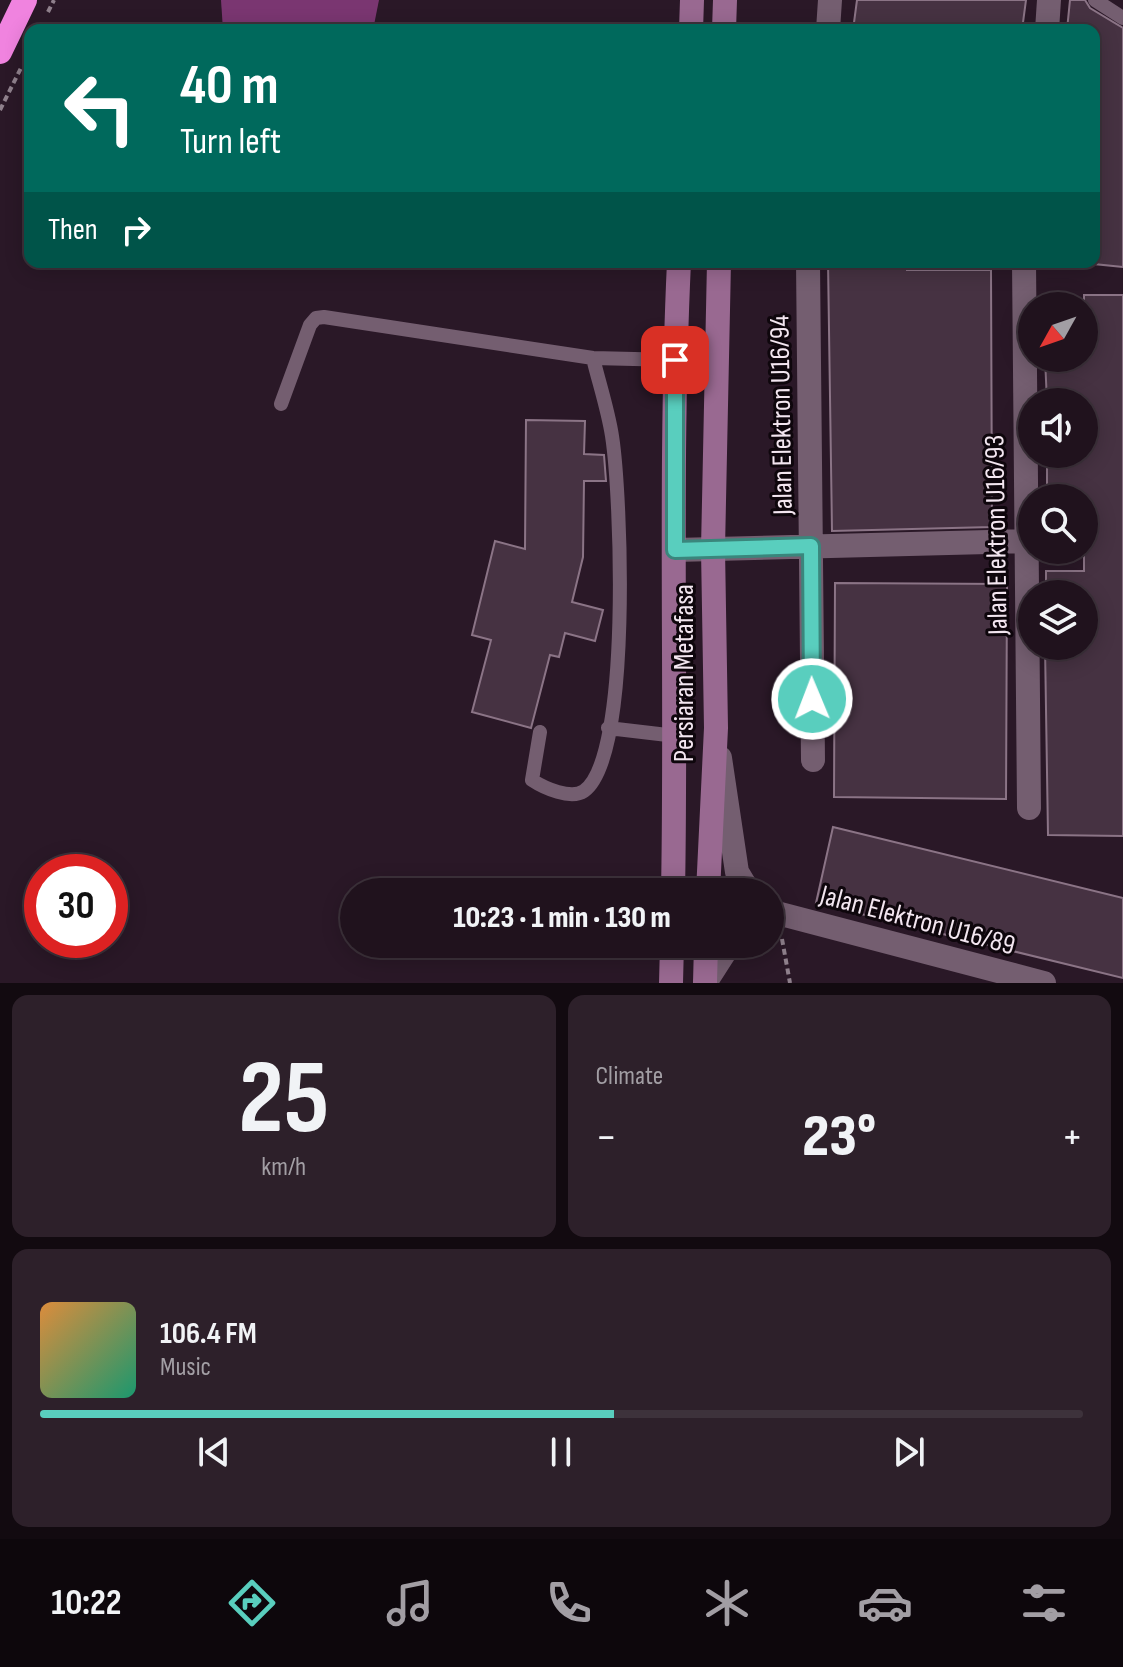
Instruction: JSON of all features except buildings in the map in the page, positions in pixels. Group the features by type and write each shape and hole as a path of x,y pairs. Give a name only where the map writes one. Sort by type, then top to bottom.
{"highway":[{"path":"0,52 25,0"}],"street":[{"path":"691,24 692,0"},
{"path":"724,24 725,0"},
{"path":"828,24 830,0"},
{"path":"1047,24 1049,0"},
{"name":"Persiaran Metafasa","path":"673,878 675,360 679,268"},
{"name":"Persiaran Metafasa","path":"709,878 716,728 713,549 719,268"},
{"name":"Jalan Elektron U16/94","path":"808,268 813,760"},
{"name":"Jalan Elektron U16/93","path":"1024,268 1025,484"},
{"path":"675,550 1018,541"},
{"name":"Jalan Elektron U16/93","path":"1025,564 1029,808"},
{"path":"716,728 737,872 741,878"},
{"name":"Jalan Elektron U16/89","path":"784,915 1044,983"},
{"path":"671,983 672,958"},
{"path":"705,983 706,958"},
{"path":"705,983 721,958"}],"lane":[{"path":"1095,0 1123,18"},
{"path":"281,404 310,325 316,318 324,317 593,358 675,360"},
{"path":"540,732 532,780 540,786 573,795 581,793 599,768 618,672 619,529 612,434 593,358"},
{"path":"608,728 676,736"}],"path":[{"path":"0,110 24,61"},
{"path":"784,958 790,983"}],"shaded area":[{"path":"221,0 379,0 374,24 223,24"}],"route":[{"path":"675,360 675,550 811,546 812,699"}]}
